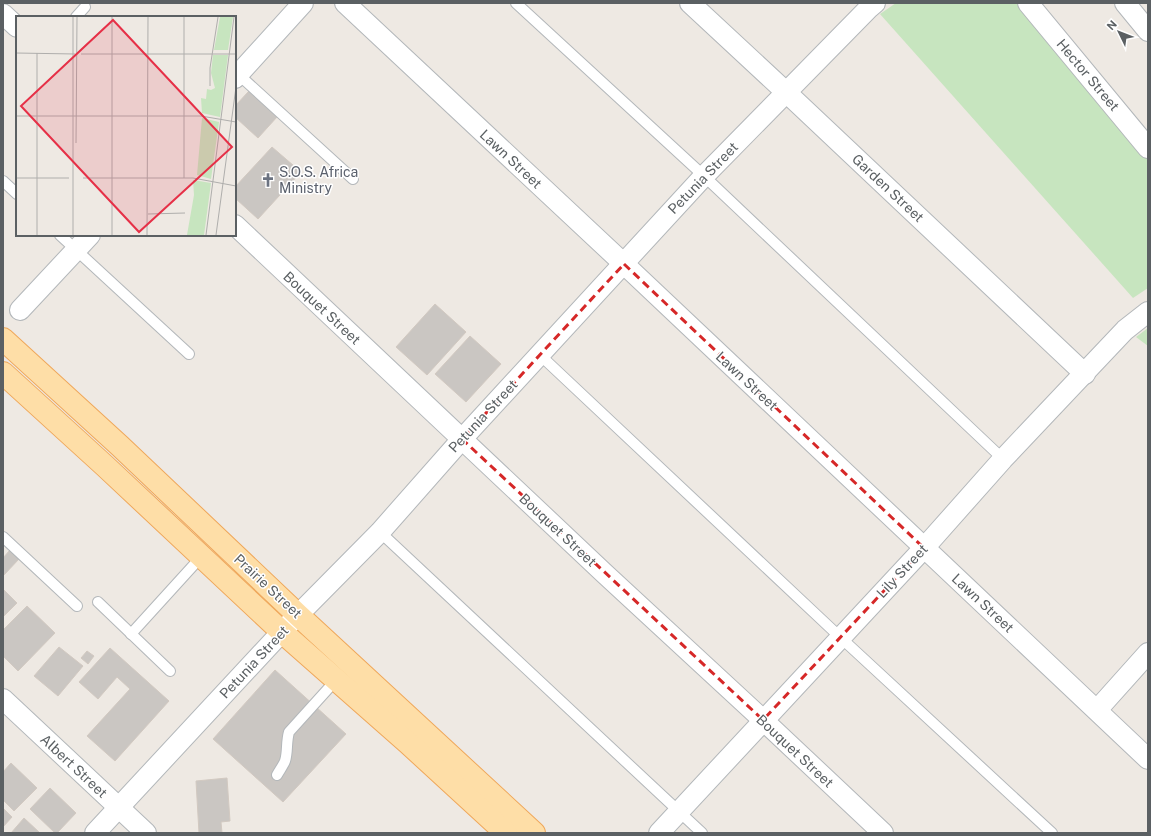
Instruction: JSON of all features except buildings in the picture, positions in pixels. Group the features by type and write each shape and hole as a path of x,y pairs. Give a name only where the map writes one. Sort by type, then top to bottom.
{"main road":[{"name":"Prairie Street","path":"3,339 120,446 298,615 534,833"},
{"name":"Prairie Street","path":"3,373 105,466 282,632 408,743 506,833"}],"street":[{"path":"237,76 304,3"},
{"name":"Lawn Street","path":"345,3 624,264 1148,759"},
{"name":"Garden Street","path":"690,3 787,92 1085,374"},
{"name":"Petunia Street","path":"95,833 298,615 380,532 462,439 704,176 875,3"},
{"name":"Hector Street","path":"1028,3 1148,148"},
{"path":"1125,3 1148,31"},
{"path":"3,14 16,26"},
{"name":"Bouquet Street","path":"236,227 882,833"},
{"path":"20,310 89,236"},
{"name":"Lily Street","path":"659,833 924,548 1003,459 1125,330 1148,312"},
{"path":"1097,710 1148,653"},
{"name":"Albert Street","path":"3,699 146,833"}],"lane":[{"path":"516,3 704,176 1003,459"},
{"path":"77,16 85,7"},
{"path":"237,76 353,179"},
{"path":"3,181 16,193"},
{"path":"61,236 189,354"},
{"path":"540,355 840,637 1052,833"},
{"path":"380,532 702,833"},
{"path":"3,537 77,606"},
{"path":"131,634 201,556"},
{"path":"98,602 170,671"},
{"path":"277,775 285,761 289,732 336,680"}],"highlighted area":[{"path":"624,264 924,548 763,720 462,439"}],"green space":[{"path":"896,3 1019,3 1148,160 1148,288 1133,298 880,14"},
{"path":"1148,328 1148,346 1136,337"}],"place":[{"name":"S.O.S. Africa Ministry","path":"268,180"}]}
